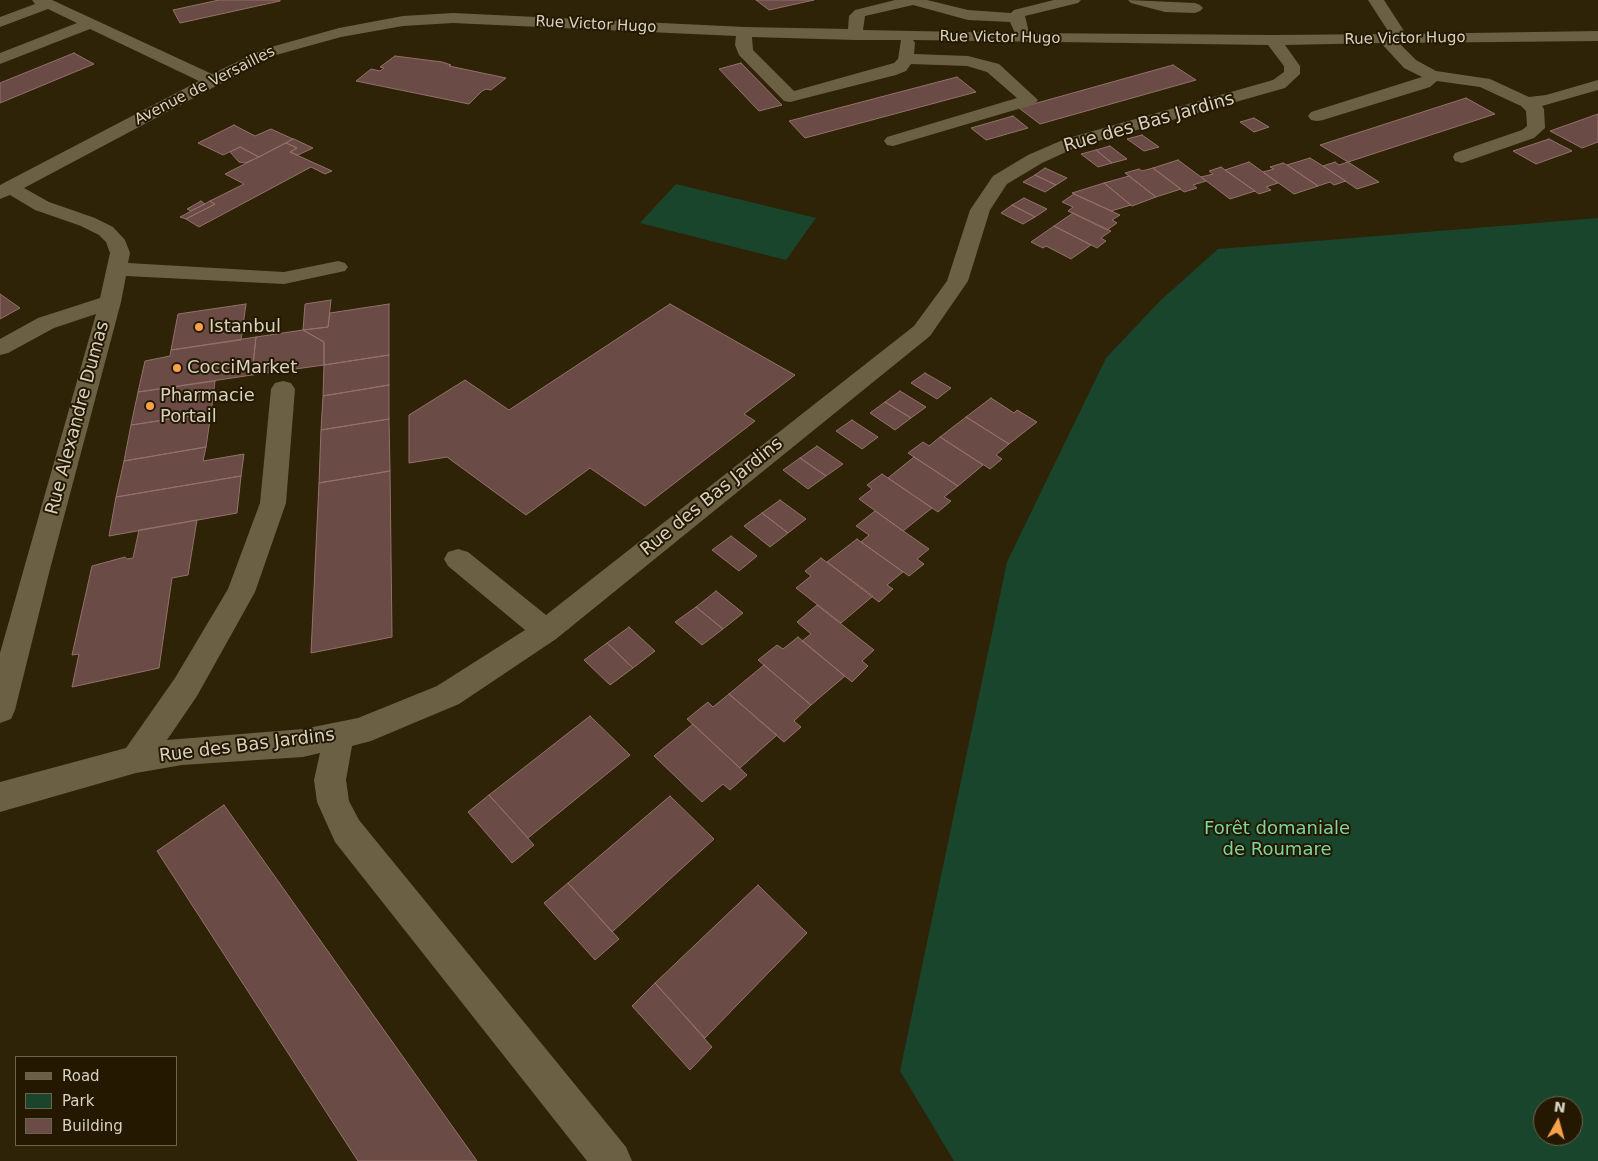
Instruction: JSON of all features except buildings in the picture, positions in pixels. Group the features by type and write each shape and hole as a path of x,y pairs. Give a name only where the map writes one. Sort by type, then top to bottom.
{"street":[{"path":"855,35 857,16 860,12 914,0 968,15 1016,18"},
{"path":"1016,18 1019,13 1073,0"},
{"path":"1136,0 1165,7 1195,8"},
{"path":"1376,0 1394,39 1410,64 1432,74 1484,83 1527,102 1535,109 1536,128 1528,134 1462,156"},
{"path":"0,22 44,2 212,81"},
{"name":"Rue Victor Hugo","path":"402,15 745,32 908,36 1273,40 1598,36"},
{"name":"Avenue de Versailles","path":"5,191 270,52 402,15"},
{"path":"1016,18 1021,26 1023,38"},
{"path":"0,59 89,24"},
{"path":"745,32 743,45 745,52 790,97 900,67 906,59 908,36"},
{"name":"Rue des Bas Jardins","path":"0,797 136,760 182,751 303,743 339,736 360,731 448,695 546,631 922,331 957,281 980,210 1000,180 1035,160 1071,143 1279,84 1292,74 1292,66 1273,40"},
{"path":"893,141 1029,100 992,68 968,61 906,59"},
{"path":"1317,116 1424,83 1430,79 1432,74"},
{"path":"1527,102 1547,100 1598,84"},
{"name":"Rue Alexandre Dumas","path":"0,709 110,302 120,253 115,240 106,231 88,222 5,191"},
{"path":"117,269 284,278 338,267"},
{"path":"0,348 46,323 110,302"},
{"path":"136,760 186,687 241,592 273,503 283,389"},
{"path":"458,558 546,631"},
{"path":"339,736 330,780 333,802 347,831 612,1161"}],"green space":[{"path":"676,184 816,218 786,260 640,223"},
{"name":"Forêt domaniale de Roumare","path":"1598,218 1598,1161 954,1161 900,1071 1007,562 1106,358 1161,300 1218,249"}],"place":[{"name":"Istanbul","path":"199,327"},
{"name":"CocciMarket","path":"177,368"},
{"name":"Pharmacie Portail","path":"150,406"}]}
